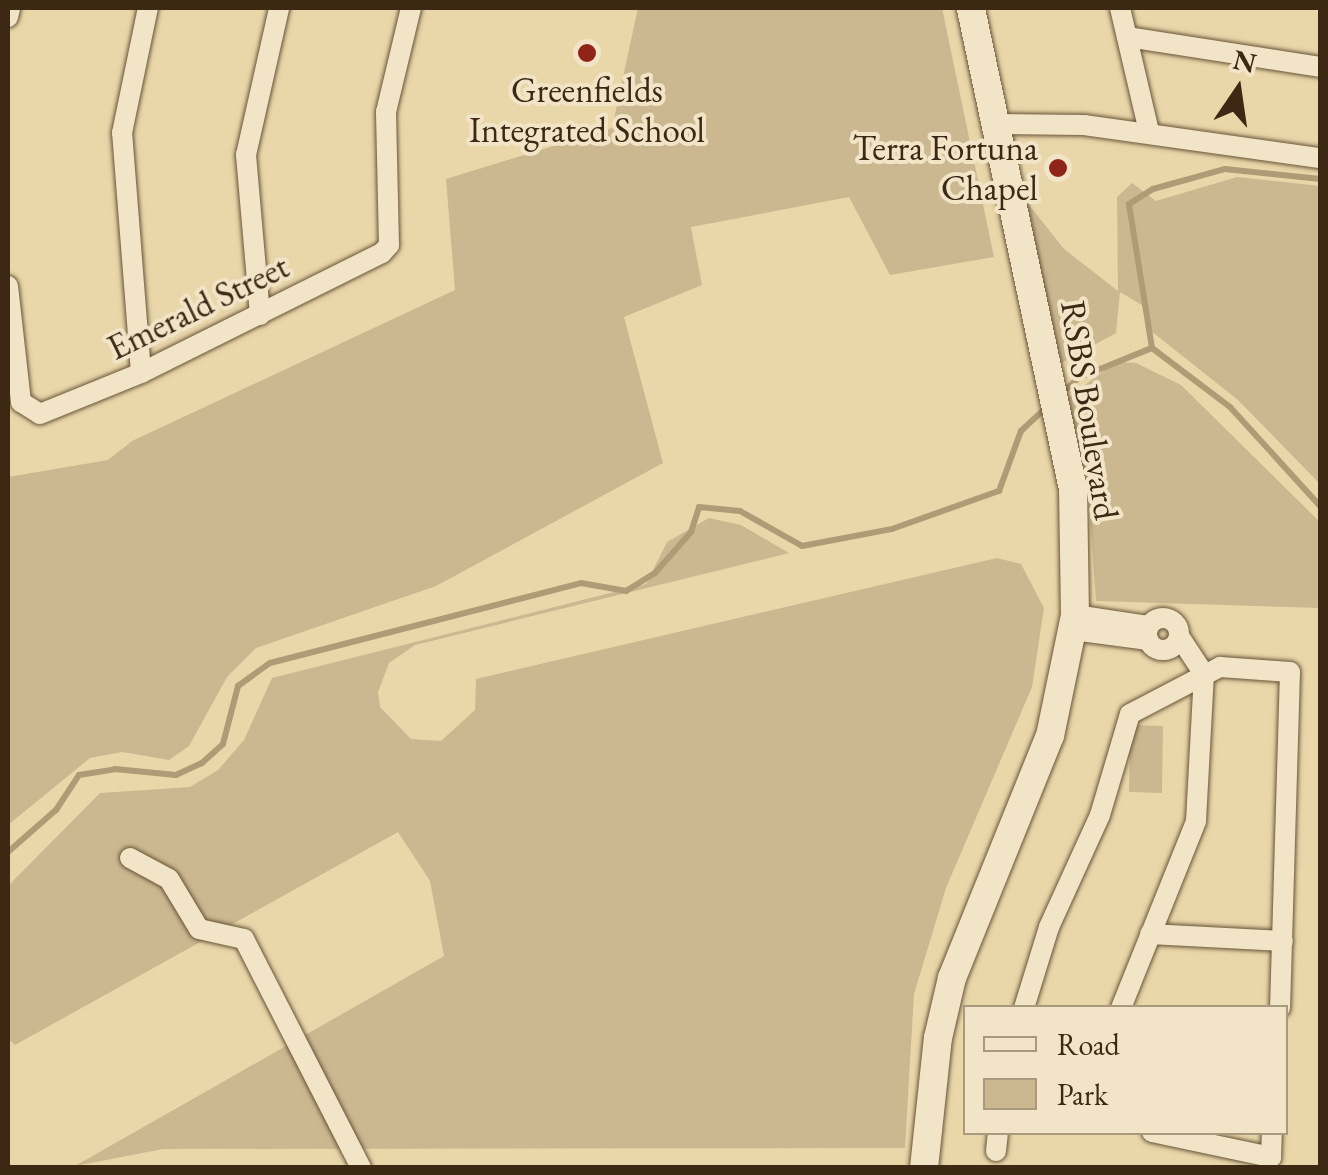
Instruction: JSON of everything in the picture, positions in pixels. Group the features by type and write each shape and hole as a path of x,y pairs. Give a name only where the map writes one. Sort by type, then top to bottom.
{"street":[{"path":"8,17 10,8"},
{"path":"141,373 122,133 148,8"},
{"path":"260,316 246,155 279,8"},
{"name":"Emerald Street","path":"8,286 21,402 40,414 141,373 260,316 389,245 386,112 411,8"},
{"name":"RSBS Boulevard","path":"924,1168 938,1038 952,978 1050,736 1074,623 1073,490 971,8"},
{"path":"1120,8 1149,132"},
{"path":"1127,37 1320,67"},
{"path":"998,124 1084,125 1320,158"},
{"path":"1122,1005 1196,821 1202,700 1179,636 1165,618 1153,639"},
{"path":"1074,623 1153,639 1179,636"},
{"path":"1153,639 1195,678"},
{"path":"1025,1005 1049,926 1100,815 1130,714 1220,668 1290,672 1280,1005"},
{"path":"130,858 169,880 199,929 244,939 361,1168"},
{"path":"1150,934 1283,941"},
{"path":"1166,1135 1271,1157 1272,1135"}],"green space":[{"path":"638,8 942,8 994,257 890,275 849,197 691,227 702,285 624,317 663,463 436,586 256,648 227,677 189,746 169,760 122,752 90,758 8,825 8,477 108,460 132,441 455,290 446,179 612,128"},
{"path":"1237,177 1320,186 1320,484 1238,400 1146,327 1145,307 1120,292 1116,333 1061,363 1026,201 1064,249 1118,291 1117,197 1132,183 1156,201"},
{"path":"1115,362 1136,363 1181,385 1320,522 1320,608 1096,601 1088,490 1068,398"},
{"path":"709,518 741,525 789,553 415,645 389,663 378,692 380,707 411,739 441,741 475,710 476,679 997,558 1021,564 1044,608 1032,687 946,888 914,994 905,1148 163,1149 75,1166 444,956 430,881 398,832 15,1045 8,1039 8,886 100,793 190,787 218,770 244,740 272,678 646,584 667,542"},
{"path":"1130,725 1163,726 1162,793 1129,792"}],"waterway":[{"path":"1152,348 1129,204 1153,189 1225,169 1320,179"},
{"path":"1060,395 1078,378 1152,348 1230,407 1320,506"},
{"path":"8,852 56,810 79,775 115,769 176,775 202,763 223,744 238,686 270,663 581,583 626,591 655,573 691,532 699,507 740,511 802,546 892,529 999,491 1021,431 1047,407"}],"place":[{"name":"Greenfields Integrated School","path":"587,53"},
{"name":"Terra Fortuna Chapel","path":"1058,168"}]}
